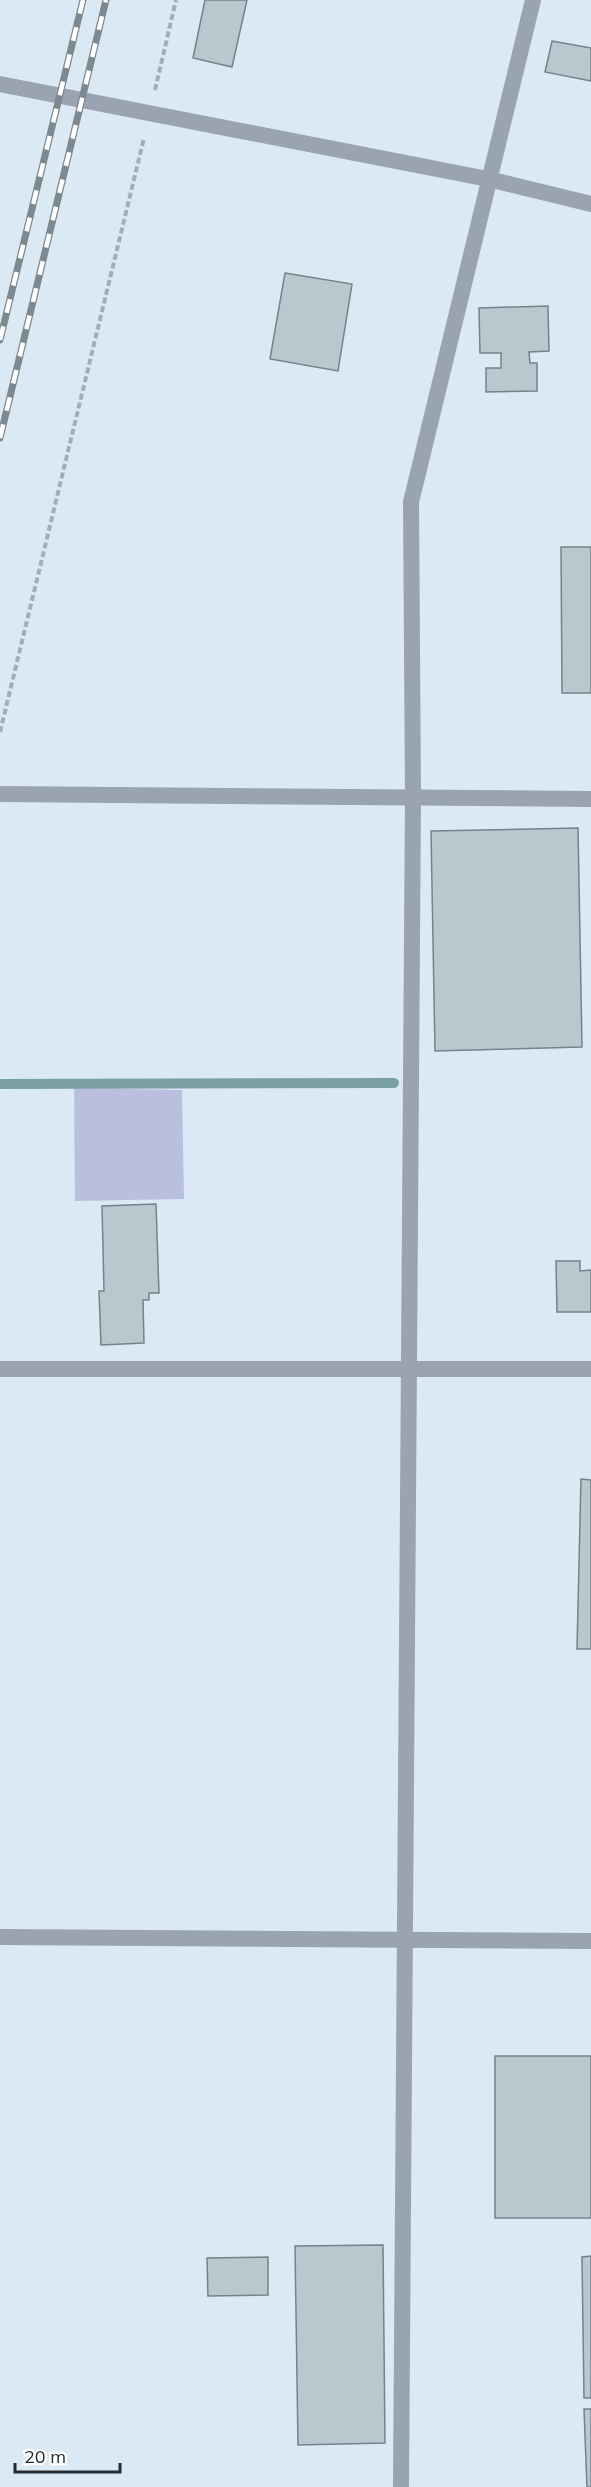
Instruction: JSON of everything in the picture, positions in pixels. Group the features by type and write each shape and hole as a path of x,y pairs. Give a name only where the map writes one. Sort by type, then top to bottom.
{"street":[{"path":"401,2487 414,797 411,502 533,0"},
{"path":"0,84 488,178 591,204"},
{"path":"0,794 591,799"},
{"path":"0,1369 591,1369"},
{"path":"0,1937 591,1941"}],"path":[{"path":"0,732 176,0"}],"shaded area":[{"path":"74,1088 182,1090 184,1199 75,1201"}],"building":[{"path":"205,0 247,0 232,67 193,58"},
{"path":"552,41 591,48 591,81 545,72"},
{"path":"285,273 352,284 338,371 270,359"},
{"path":"548,306 549,351 529,352 530,363 537,363 537,391 486,392 486,368 501,368 501,353 480,353 479,308"},
{"path":"561,547 591,547 591,693 562,693"},
{"path":"578,828 582,1047 435,1051 431,831"},
{"path":"156,1204 159,1293 149,1293 149,1300 143,1300 144,1343 101,1345 99,1291 104,1291 102,1206"},
{"path":"556,1261 580,1261 580,1271 591,1270 591,1312 557,1312"},
{"path":"581,1479 591,1480 591,1649 577,1649"},
{"path":"495,2056 591,2056 591,2218 495,2218"},
{"path":"383,2245 385,2443 298,2445 295,2246"},
{"path":"591,2256 591,2398 584,2398 582,2257"},
{"path":"268,2257 268,2295 208,2296 207,2258"},
{"path":"584,2409 591,2409 591,2487 587,2487"}],"waterway":[{"path":"0,1084 394,1083"}],"railway":[{"path":"0,340 83,0"},
{"path":"0,438 106,0"}]}
